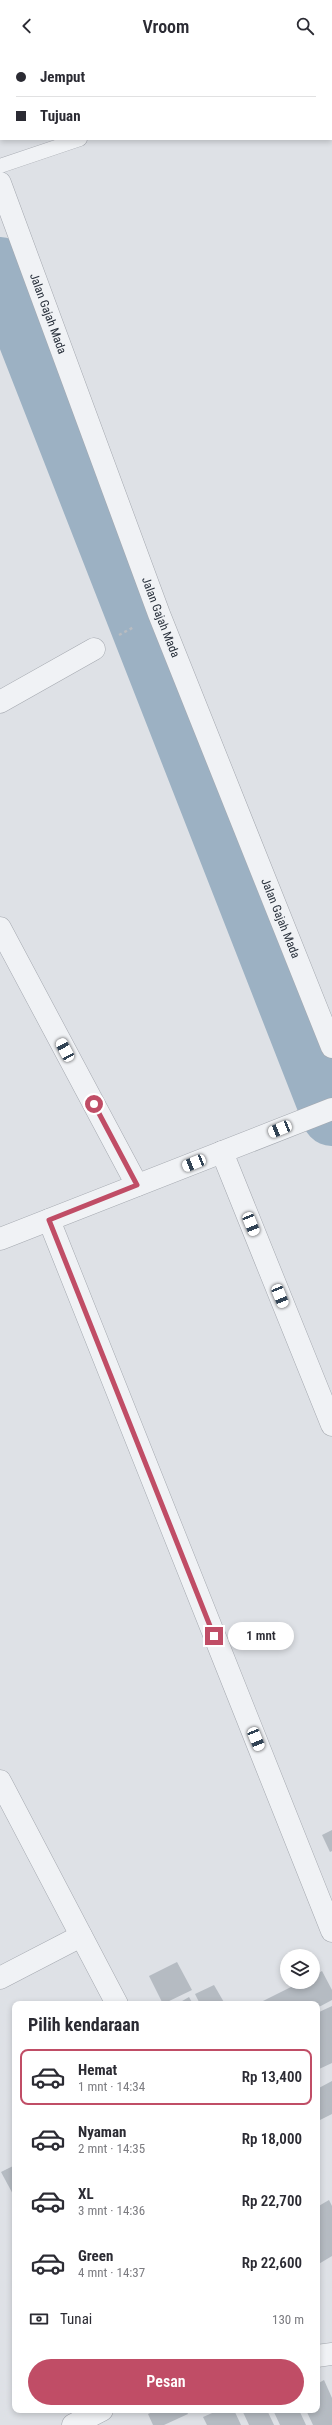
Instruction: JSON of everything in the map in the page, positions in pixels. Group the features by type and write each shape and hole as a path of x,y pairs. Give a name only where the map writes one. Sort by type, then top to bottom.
{"street":[{"name":"Jalan Gajah Mada","path":"0,183 159,614 332,1047"},
{"path":"0,702 94,649"},
{"path":"0,928 137,1185"},
{"path":"0,1239 332,1108"},
{"path":"222,1152 332,1426"},
{"path":"49,1220 332,1932"},
{"path":"0,1781 115,2001"},
{"path":"0,1978 81,1936"},
{"path":"320,2356 332,2354"},
{"path":"74,2425 96,2413"}],"lane":[{"path":"0,166 77,140"}],"building":[{"path":"332,1830 332,1851 330,1852 322,1835"},
{"path":"177,1962 192,1990 169,2001 162,2001 149,1976"},
{"path":"322,1971 332,1990 332,2000 320,2006 320,2001 263,2001 287,1989 320,1989 320,1972"},
{"path":"214,1985 223,2001 198,2001 195,1994"},
{"path":"189,1997 191,2001 182,2001"},
{"path":"332,2006 332,2063 320,2069 320,2012"},
{"path":"332,2081 332,2114 320,2120 320,2087"},
{"path":"12,2166 12,2192 1,2172"},
{"path":"329,2200 332,2206 332,2256 320,2263 320,2205"},
{"path":"324,2380 332,2398 332,2425 313,2425 307,2413 320,2413 320,2382"},
{"path":"212,2413 235,2413 241,2425 207,2425 203,2417"},
{"path":"243,2413 268,2413 274,2425 249,2425"},
{"path":"274,2413 300,2413 306,2425 280,2425"},
{"path":"148,2414 188,2414 164,2425 153,2425"}],"waterway":[{"path":"0,267 332,1116"}],"route":[{"path":"94,1104 137,1185 49,1220 214,1636"}]}
